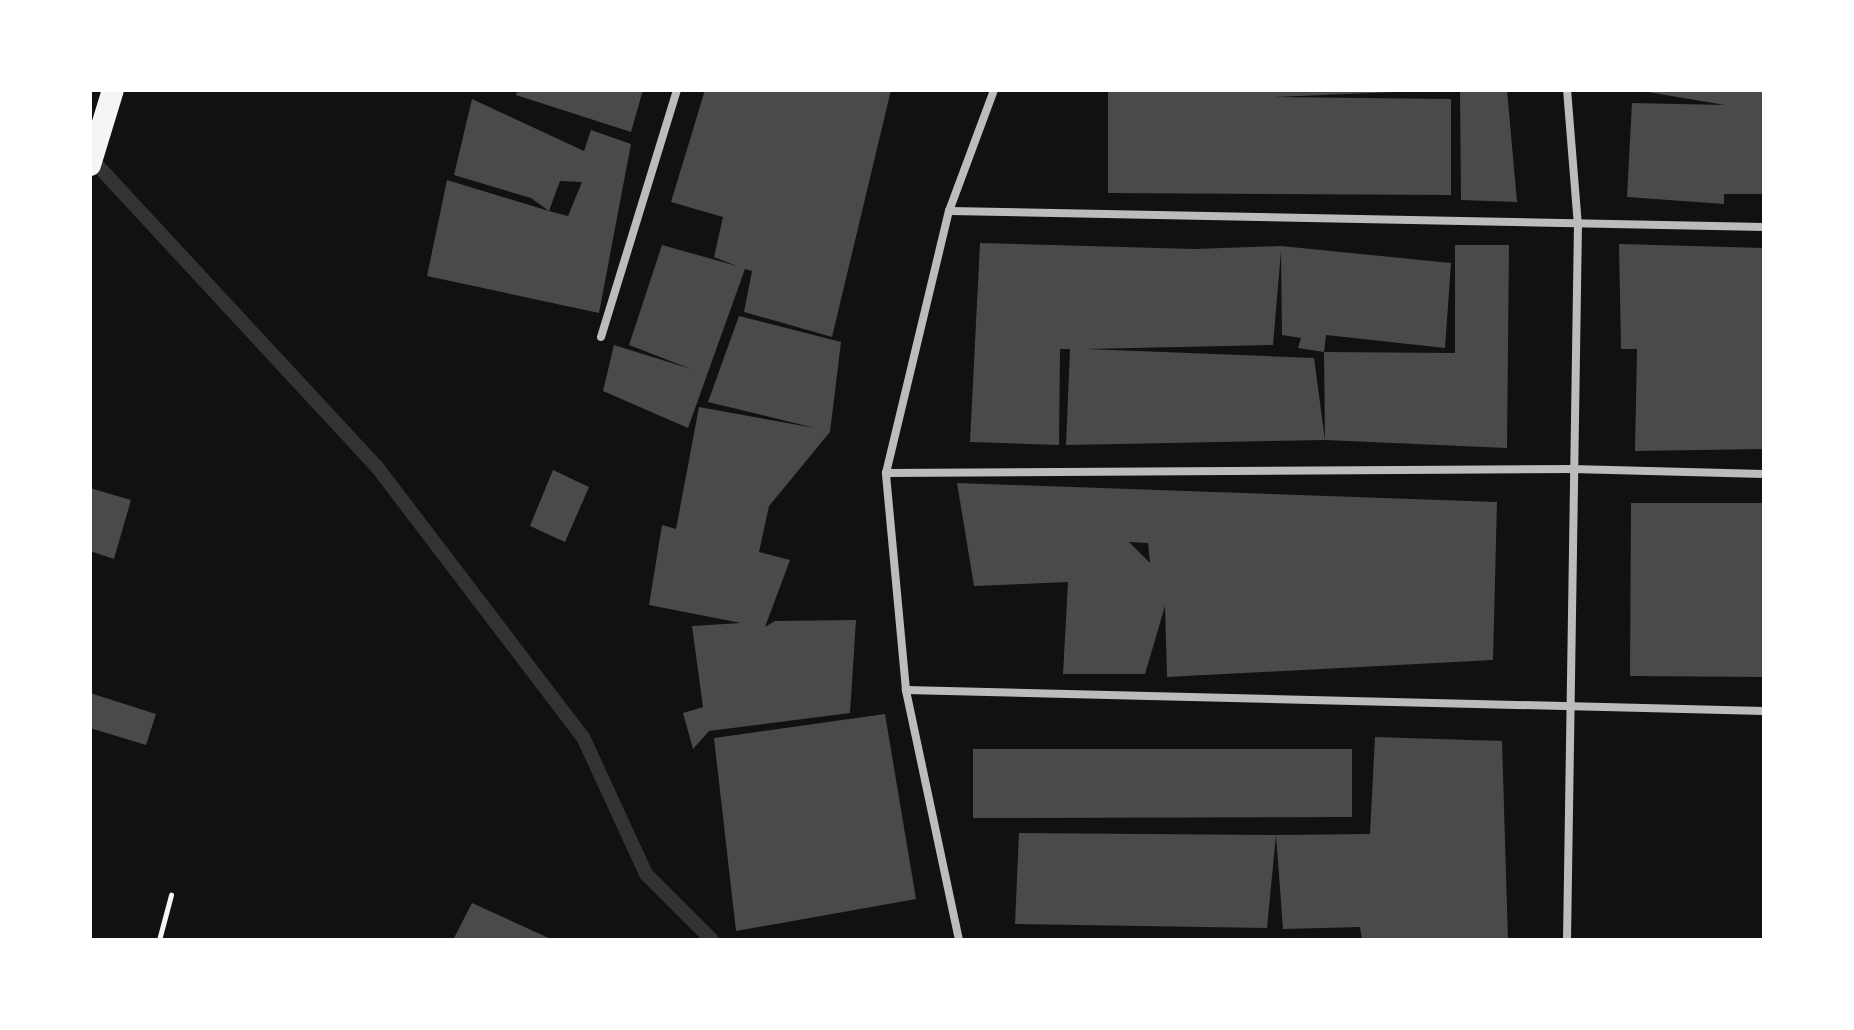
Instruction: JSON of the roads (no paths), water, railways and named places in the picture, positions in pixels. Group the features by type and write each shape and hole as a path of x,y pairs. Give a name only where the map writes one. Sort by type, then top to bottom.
{"highway":[{"path":"90,165 113,90"}],"street":[{"path":"601,337 677,90"},
{"path":"959,940 906,690 886,473 949,211 994,90"},
{"path":"1567,90 1578,226 1568,704 1567,940"},
{"path":"949,211 1578,226 1764,227"},
{"path":"886,473 1572,469 1764,474"},
{"path":"906,690 1764,711"}],"waterway":[{"path":"99,167 377,467 583,737 646,874 712,940"}]}
